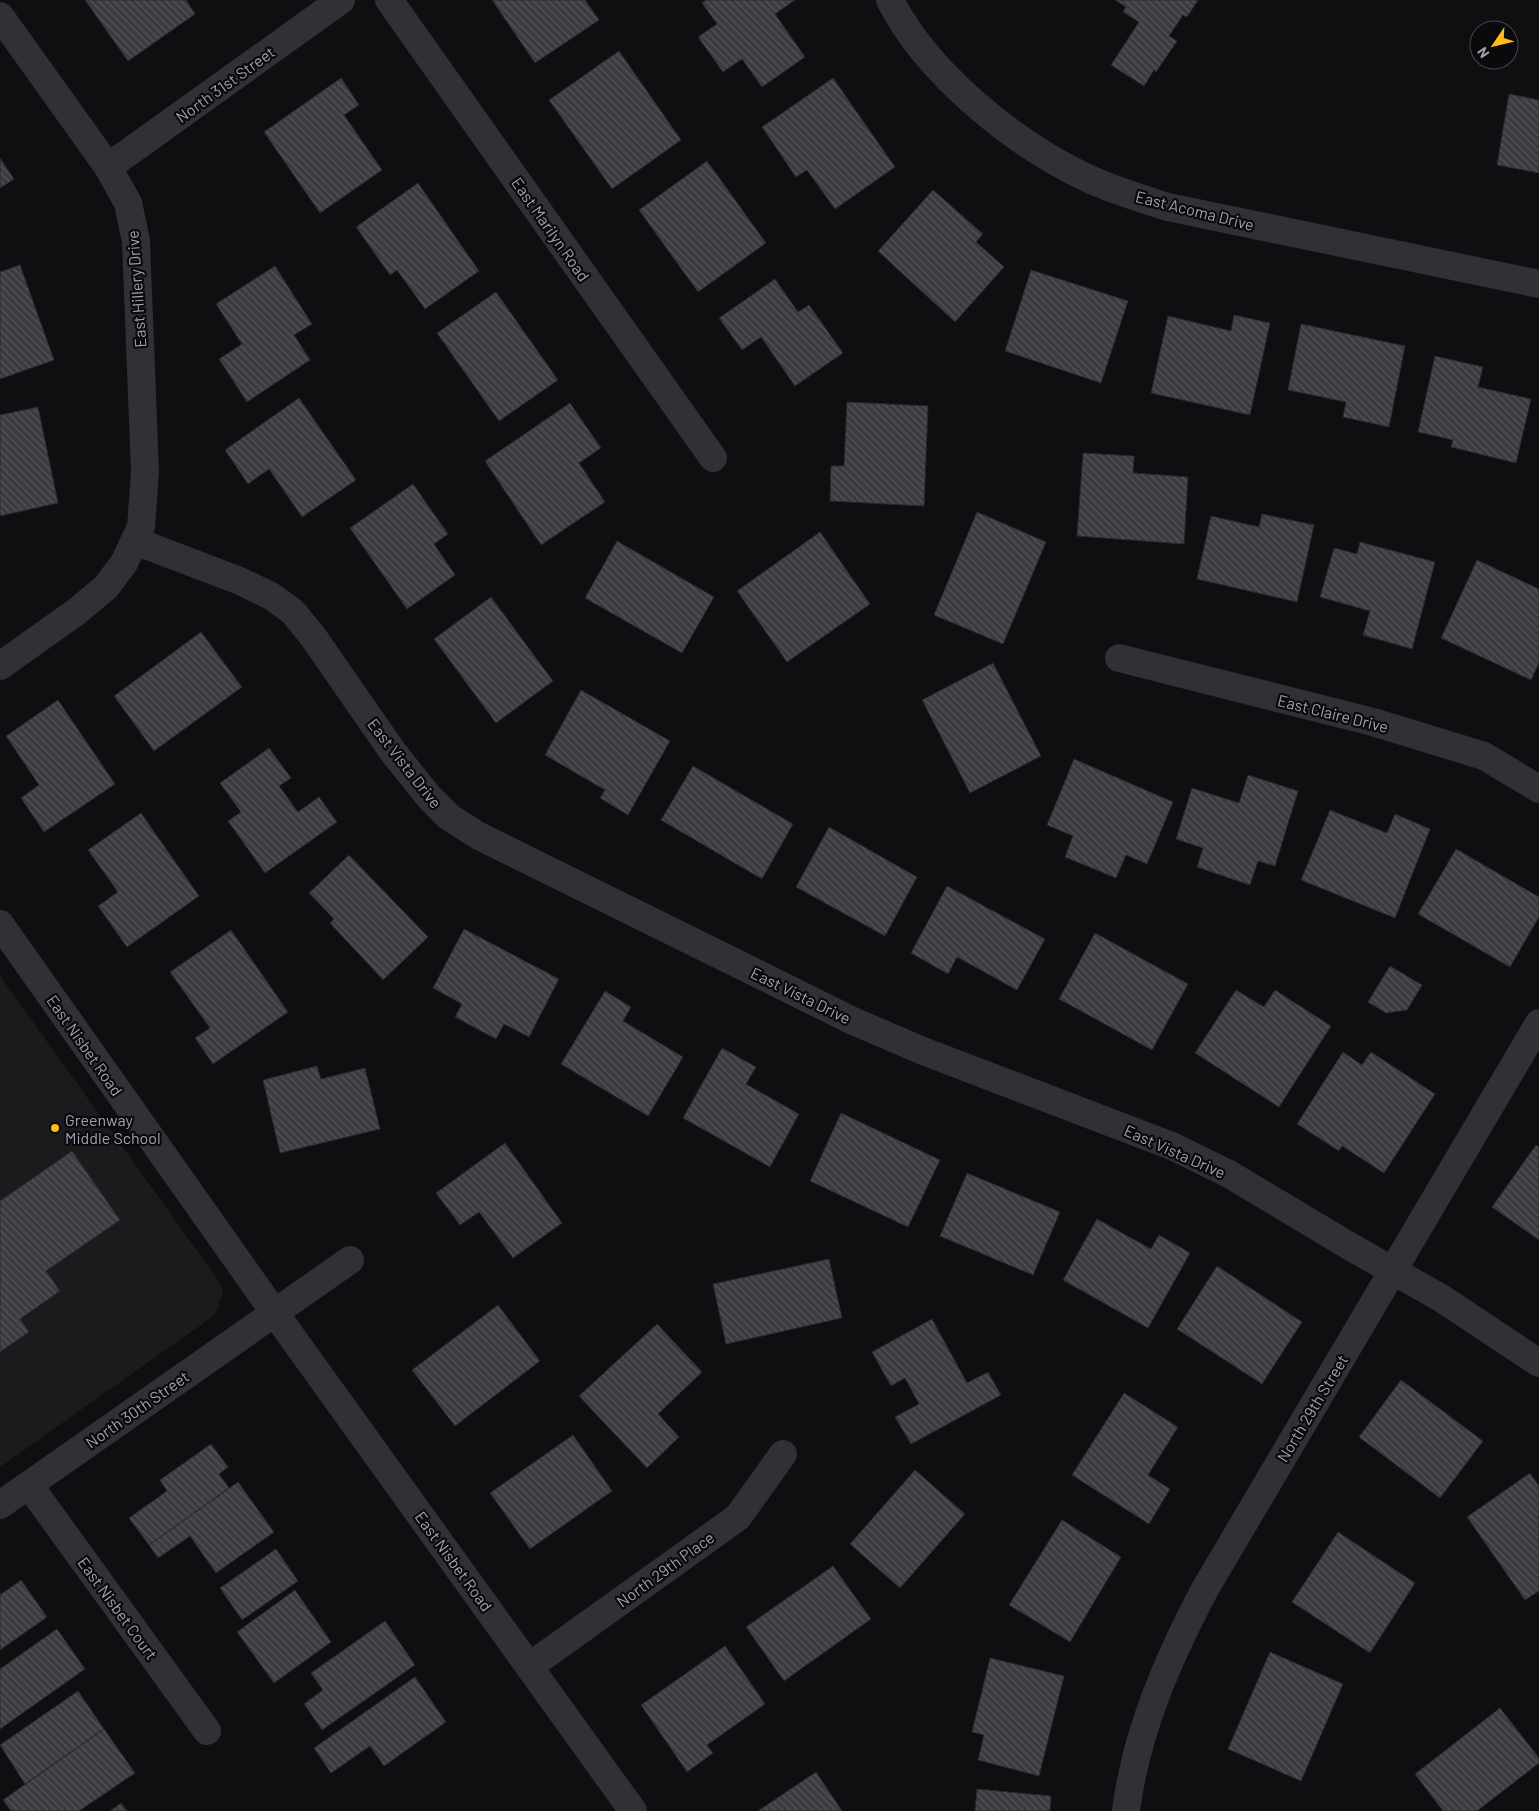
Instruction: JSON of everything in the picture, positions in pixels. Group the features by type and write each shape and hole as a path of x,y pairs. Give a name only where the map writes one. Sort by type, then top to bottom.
{"street":[{"name":"North 31st Street","path":"108,167 341,0"},
{"name":"East Marilyn Road","path":"389,0 713,458"},
{"name":"East Acoma Drive","path":"890,0 899,19 934,63 973,101 1008,131 1085,177 1132,196 1168,207 1539,284"},
{"name":"East Hillery Drive","path":"0,16 108,167 128,204 136,241 145,472 144,506 141,526 124,563 106,587 76,612 0,666"},
{"name":"East Vista Drive","path":"135,540 240,581 271,596 293,612 314,638 393,752 428,797 449,817 478,836 853,1021 924,1051 1172,1146 1230,1174 1393,1272 1441,1298 1539,1363"},
{"name":"East Claire Drive","path":"1119,658 1373,722 1484,756 1539,789"},
{"name":"East Nisbet Road","path":"0,924 274,1312 633,1811"},
{"name":"North 29th Street","path":"1126,1811 1142,1737 1159,1682 1179,1639 1210,1581 1539,1023"},
{"path":"274,1312 350,1260"},
{"name":"North 30th Street","path":"0,1505 274,1312"},
{"name":"North 29th Place","path":"530,1666 738,1517 783,1454"},
{"name":"East Nisbet Court","path":"29,1485 207,1731"}],"shaded area":[{"name":"Greenway Middle School","path":"0,976 218,1280 223,1291 215,1315 0,1467"}],"building":[{"path":"85,0 186,0 195,14 128,61"},
{"path":"492,0 585,0 599,20 535,63"},
{"path":"706,0 795,0 775,14 805,57 762,87 742,59 723,72 698,37 717,24 702,3"},
{"path":"1115,0 1198,0 1187,17 1183,15 1169,36 1177,41 1144,86 1111,65 1139,22 1123,12 1126,7"},
{"path":"619,51 681,140 612,189 549,100"},
{"path":"341,78 359,105 344,115 382,170 320,213 264,132"},
{"path":"833,78 895,167 835,209 807,170 796,177 762,127"},
{"path":"1509,94 1539,100 1539,173 1497,165"},
{"path":"0,158 14,179 0,188"},
{"path":"707,161 766,243 698,292 639,210"},
{"path":"418,183 479,271 425,309 397,270 390,275 356,227"},
{"path":"933,190 983,234 976,242 1004,267 955,322 878,251"},
{"path":"20,265 54,360 0,379 0,272"},
{"path":"275,266 312,324 294,335 310,360 247,402 219,359 242,344 216,304"},
{"path":"1031,270 1128,301 1101,383 1005,351"},
{"path":"775,279 798,312 809,305 843,353 795,386 761,337 742,350 719,318"},
{"path":"496,292 558,380 499,421 437,333"},
{"path":"1234,315 1270,323 1250,415 1151,393 1168,316 1231,331"},
{"path":"1301,324 1405,346 1389,427 1343,417 1346,402 1288,390"},
{"path":"1435,356 1483,367 1478,387 1531,399 1516,463 1451,447 1453,440 1418,432"},
{"path":"299,398 356,480 302,517 269,469 248,484 225,450"},
{"path":"847,402 928,406 924,506 830,501 831,466 844,466"},
{"path":"570,403 601,448 579,463 605,502 541,545 485,461"},
{"path":"38,407 58,503 0,516 0,415"},
{"path":"1083,453 1134,456 1133,473 1188,477 1184,544 1077,536"},
{"path":"413,484 448,534 434,544 455,575 407,609 350,528"},
{"path":"977,512 1046,542 1003,644 934,615"},
{"path":"1262,514 1314,525 1297,602 1197,579 1211,516 1259,527"},
{"path":"820,532 870,604 787,662 737,591"},
{"path":"617,541 714,597 682,653 585,598"},
{"path":"1360,542 1435,562 1412,649 1363,635 1370,611 1320,597 1334,548 1357,554"},
{"path":"1477,560 1539,589 1539,663 1531,680 1441,638"},
{"path":"491,597 553,681 496,723 434,639"},
{"path":"201,632 242,687 154,751 114,696"},
{"path":"993,663 1041,756 970,793 922,700"},
{"path":"581,690 670,741 628,815 600,798 605,790 545,755"},
{"path":"58,700 115,784 44,832 21,798 39,785 6,736"},
{"path":"269,748 291,778 279,786 298,812 319,797 337,822 265,873 228,821 241,812 220,783"},
{"path":"1074,759 1173,802 1147,864 1126,855 1116,878 1065,857 1073,836 1047,825"},
{"path":"693,766 793,824 762,879 661,820"},
{"path":"1248,775 1298,791 1275,866 1258,861 1250,885 1197,867 1203,848 1176,839 1192,788 1239,803"},
{"path":"1330,810 1387,833 1395,814 1430,829 1395,918 1301,880"},
{"path":"141,813 199,896 127,947 98,906 118,892 88,850"},
{"path":"829,827 917,877 885,936 796,887"},
{"path":"1456,849 1539,897 1539,917 1510,967 1418,914"},
{"path":"349,855 428,937 383,980 330,923 334,919 309,893"},
{"path":"947,886 1045,939 1017,990 957,957 948,974 911,953"},
{"path":"464,929 559,979 529,1037 504,1024 496,1039 455,1017 462,1004 433,988"},
{"path":"231,930 288,1012 213,1064 195,1038 210,1028 170,972"},
{"path":"1095,933 1188,984 1152,1050 1059,999"},
{"path":"1390,966 1422,985 1407,1010 1386,1013 1368,1002"},
{"path":"1236,990 1264,1007 1275,990 1331,1026 1279,1107 1195,1053"},
{"path":"605,991 631,1007 623,1021 683,1057 648,1116 561,1064"},
{"path":"722,1048 756,1067 746,1084 799,1114 770,1167 683,1118"},
{"path":"1343,1052 1362,1065 1371,1052 1435,1094 1384,1173 1342,1146 1339,1151 1297,1124"},
{"path":"317,1066 321,1079 365,1068 380,1129 280,1153 263,1080"},
{"path":"841,1113 940,1160 908,1227 810,1181"},
{"path":"505,1143 562,1223 513,1258 479,1212 460,1225 436,1193"},
{"path":"1536,1145 1539,1147 1539,1240 1492,1207"},
{"path":"72,1151 120,1220 46,1271 60,1291 20,1319 29,1332 0,1352 0,1201"},
{"path":"967,1173 1060,1212 1033,1275 940,1236"},
{"path":"1097,1219 1151,1249 1159,1235 1190,1253 1148,1328 1063,1280"},
{"path":"829,1259 842,1318 726,1344 713,1284"},
{"path":"1217,1266 1302,1322 1262,1384 1177,1329"},
{"path":"498,1305 540,1361 455,1426 412,1370"},
{"path":"932,1319 967,1383 988,1372 1001,1395 911,1444 895,1417 919,1404 905,1378 891,1386 872,1352"},
{"path":"657,1324 702,1372 658,1414 679,1437 647,1468 579,1396"},
{"path":"1401,1380 1483,1441 1440,1498 1359,1437"},
{"path":"1124,1393 1178,1427 1148,1475 1170,1489 1149,1524 1072,1475"},
{"path":"573,1435 612,1491 530,1549 490,1493"},
{"path":"211,1444 228,1467 219,1474 229,1488 149,1545 129,1518 167,1491 160,1480"},
{"path":"915,1470 965,1514 900,1588 850,1544"},
{"path":"1530,1473 1539,1486 1539,1591 1525,1600 1467,1517"},
{"path":"238,1482 274,1532 216,1573 190,1536 158,1558 149,1545"},
{"path":"1062,1520 1121,1557 1070,1642 1009,1605"},
{"path":"1338,1532 1415,1583 1370,1653 1292,1602"},
{"path":"276,1549 298,1581 242,1620 220,1588"},
{"path":"833,1566 871,1619 784,1681 746,1627"},
{"path":"21,1580 47,1617 0,1650 0,1595"},
{"path":"295,1590 331,1642 274,1683 237,1632"},
{"path":"385,1621 415,1665 322,1730 304,1704 323,1690 311,1673"},
{"path":"57,1629 85,1669 0,1729 0,1669"},
{"path":"725,1646 765,1704 707,1745 713,1753 687,1772 641,1705"},
{"path":"1270,1652 1343,1684 1301,1781 1228,1749"},
{"path":"990,1658 1064,1676 1039,1776 978,1760 984,1735 972,1732"},
{"path":"415,1677 446,1722 384,1766 370,1746 331,1773 314,1748"},
{"path":"78,1691 104,1729 25,1784 0,1745"},
{"path":"1500,1708 1539,1758 1539,1763 1477,1811 1443,1811 1415,1774"},
{"path":"104,1729 135,1773 79,1811 11,1811 3,1800"},
{"path":"816,1772 842,1811 758,1811"},
{"path":"977,1789 1051,1796 1050,1811 975,1811"},
{"path":"121,1803 127,1811 110,1811"}],"place":[{"name":"Greenway Middle School","path":"55,1128"}]}
